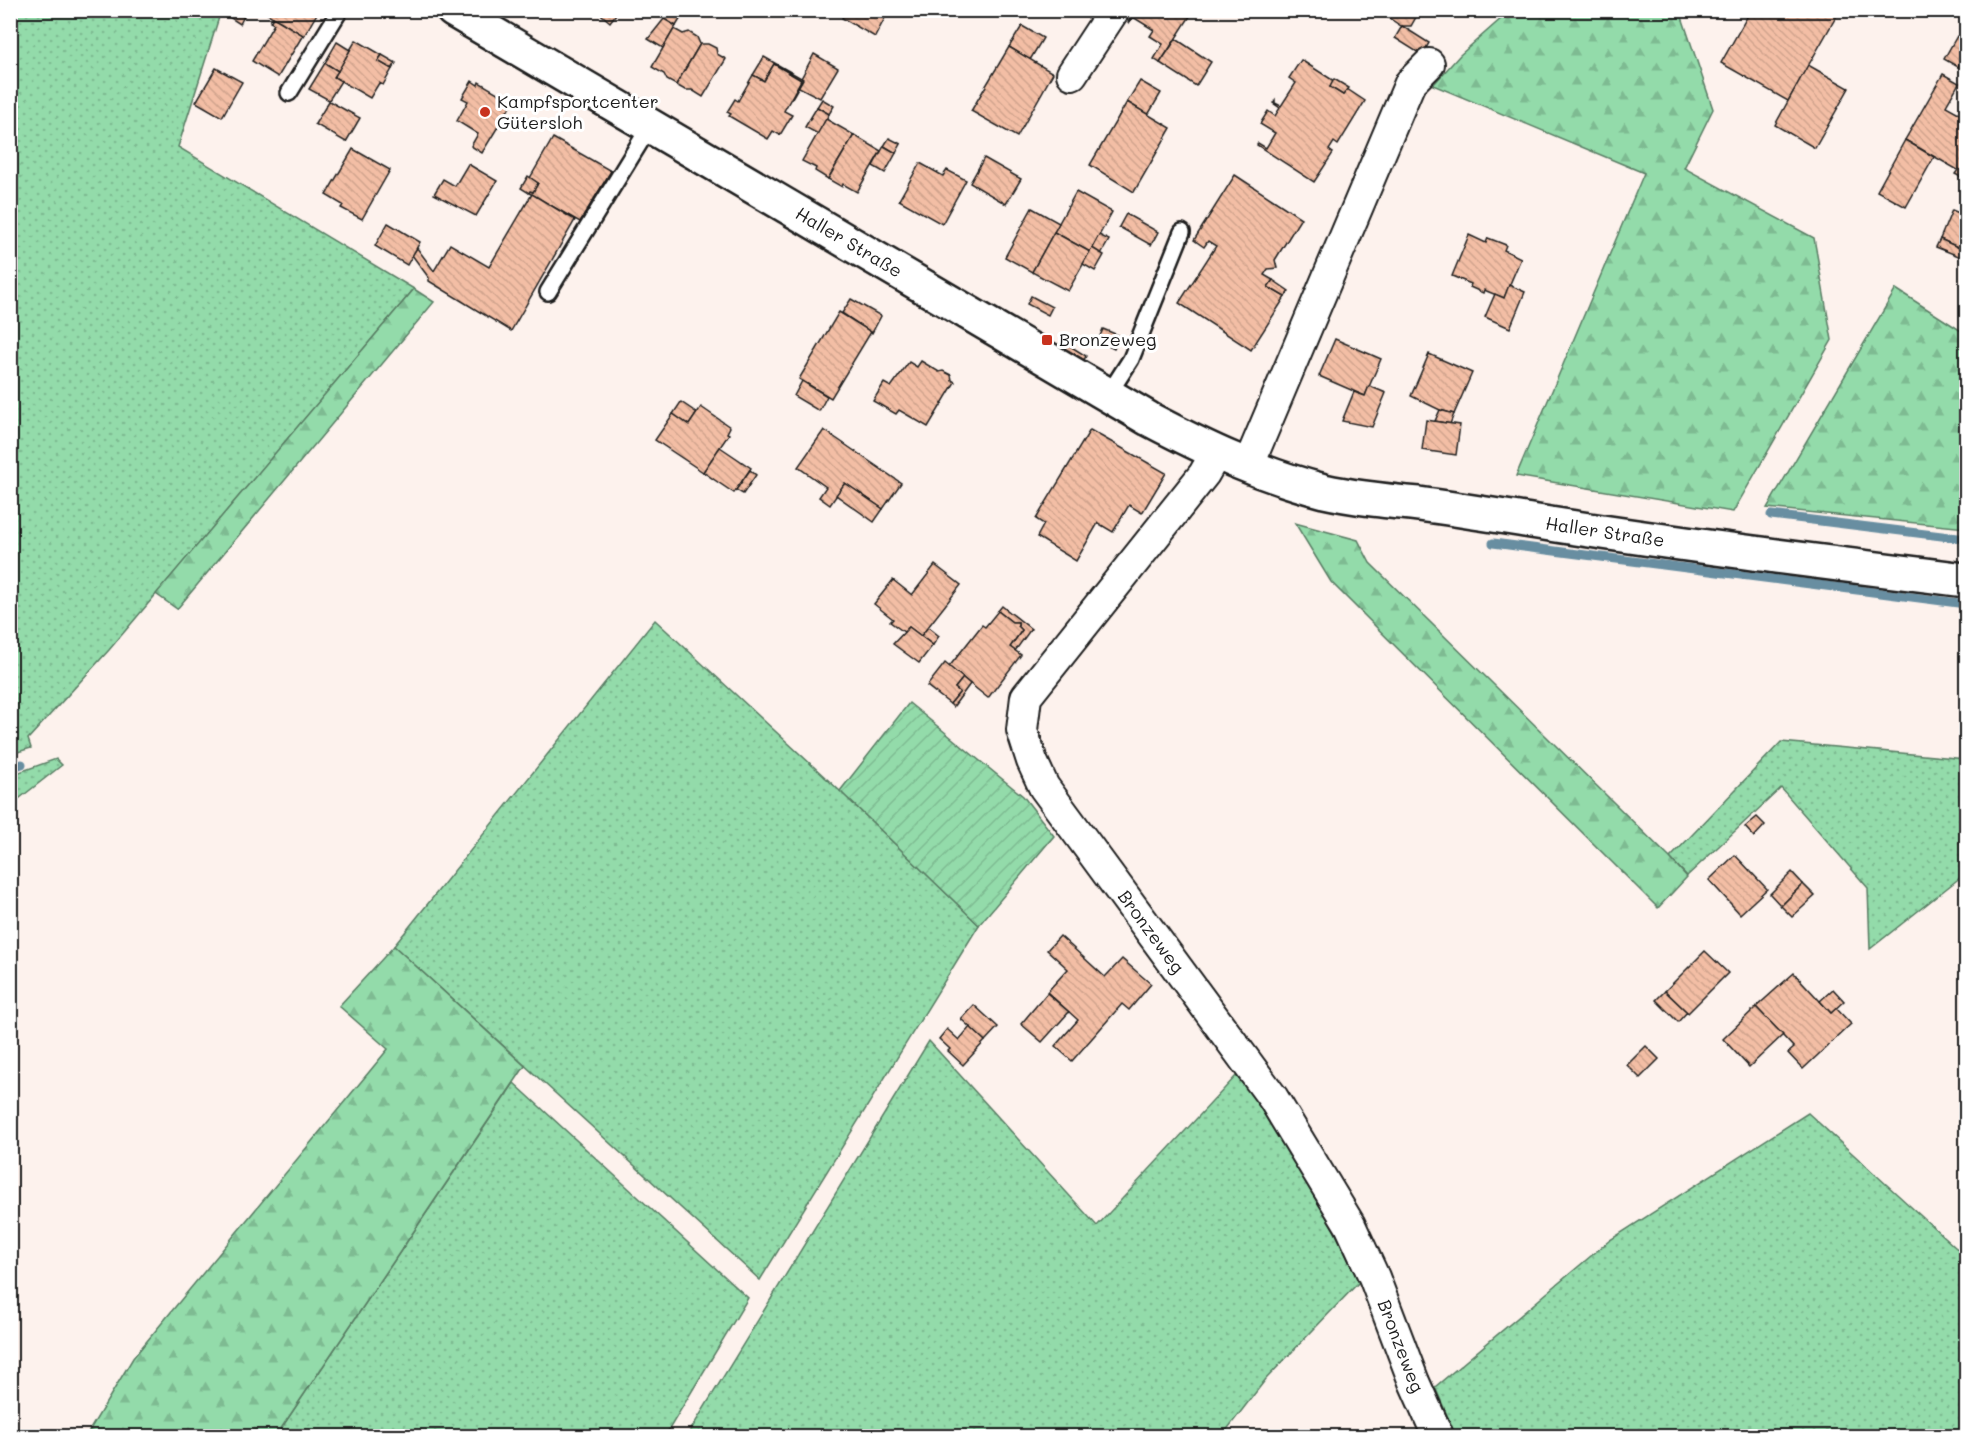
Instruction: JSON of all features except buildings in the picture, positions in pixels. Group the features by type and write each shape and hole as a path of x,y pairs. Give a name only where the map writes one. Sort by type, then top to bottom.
{"street":[{"name":"Haller Straße","path":"453,10 1149,419 1216,453 1281,479 1348,495 1450,508 1623,536 1966,580"},
{"path":"1072,74 1114,10"},
{"path":"1248,466 1410,83 1429,64"},
{"name":"Bronzeweg","path":"1216,453 1204,474 1026,697 1022,730 1044,787 1273,1098 1350,1225 1374,1277 1414,1382 1438,1437"}],"lane":[{"path":"289,93 340,10"},
{"path":"548,292 650,126"},
{"path":"1108,395 1131,359 1182,232"}],"green space":[{"path":"1511,10 1680,11 1713,109 1684,168 1814,238 1832,340 1733,512 1516,476 1644,173 1433,85 1460,55"},
{"path":"10,11 221,11 178,147 414,289 109,650 28,739 31,748 11,754"},
{"path":"414,289 434,302 177,609 156,594"},
{"path":"1896,289 1966,334 1966,528 1767,508"},
{"path":"1295,523 1358,540 1370,563 1670,858 1687,877 1658,908 1331,582"},
{"path":"655,620 840,791 979,925 760,1280 394,946"},
{"path":"909,703 1023,796 1054,836 979,925 840,791"},
{"path":"1781,742 1966,759 1966,873 1870,949 1868,888 1781,788 1687,876 1670,858"},
{"path":"56,759 62,765 11,805 11,775"},
{"path":"394,946 525,1066 276,1436 86,1436 133,1358 388,1049 339,1006"},
{"path":"929,1041 1097,1226 1236,1076 1264,1108 1334,1230 1359,1282 1266,1379 1222,1436 687,1436"},
{"path":"514,1083 748,1298 665,1436 276,1436"},
{"path":"1808,1113 1966,1257 1966,1436 1645,1436 1639,1429 1629,1436 1456,1436 1435,1387 1610,1240"}],"waterway":[{"path":"1771,515 1966,539"},
{"path":"1493,543 1966,604"},
{"path":"10,768 22,764"}],"place":[{"name":"Kampfsportcenter Gütersloh","path":"485,112"},
{"name":"Bronzeweg","path":"1047,340"}]}
